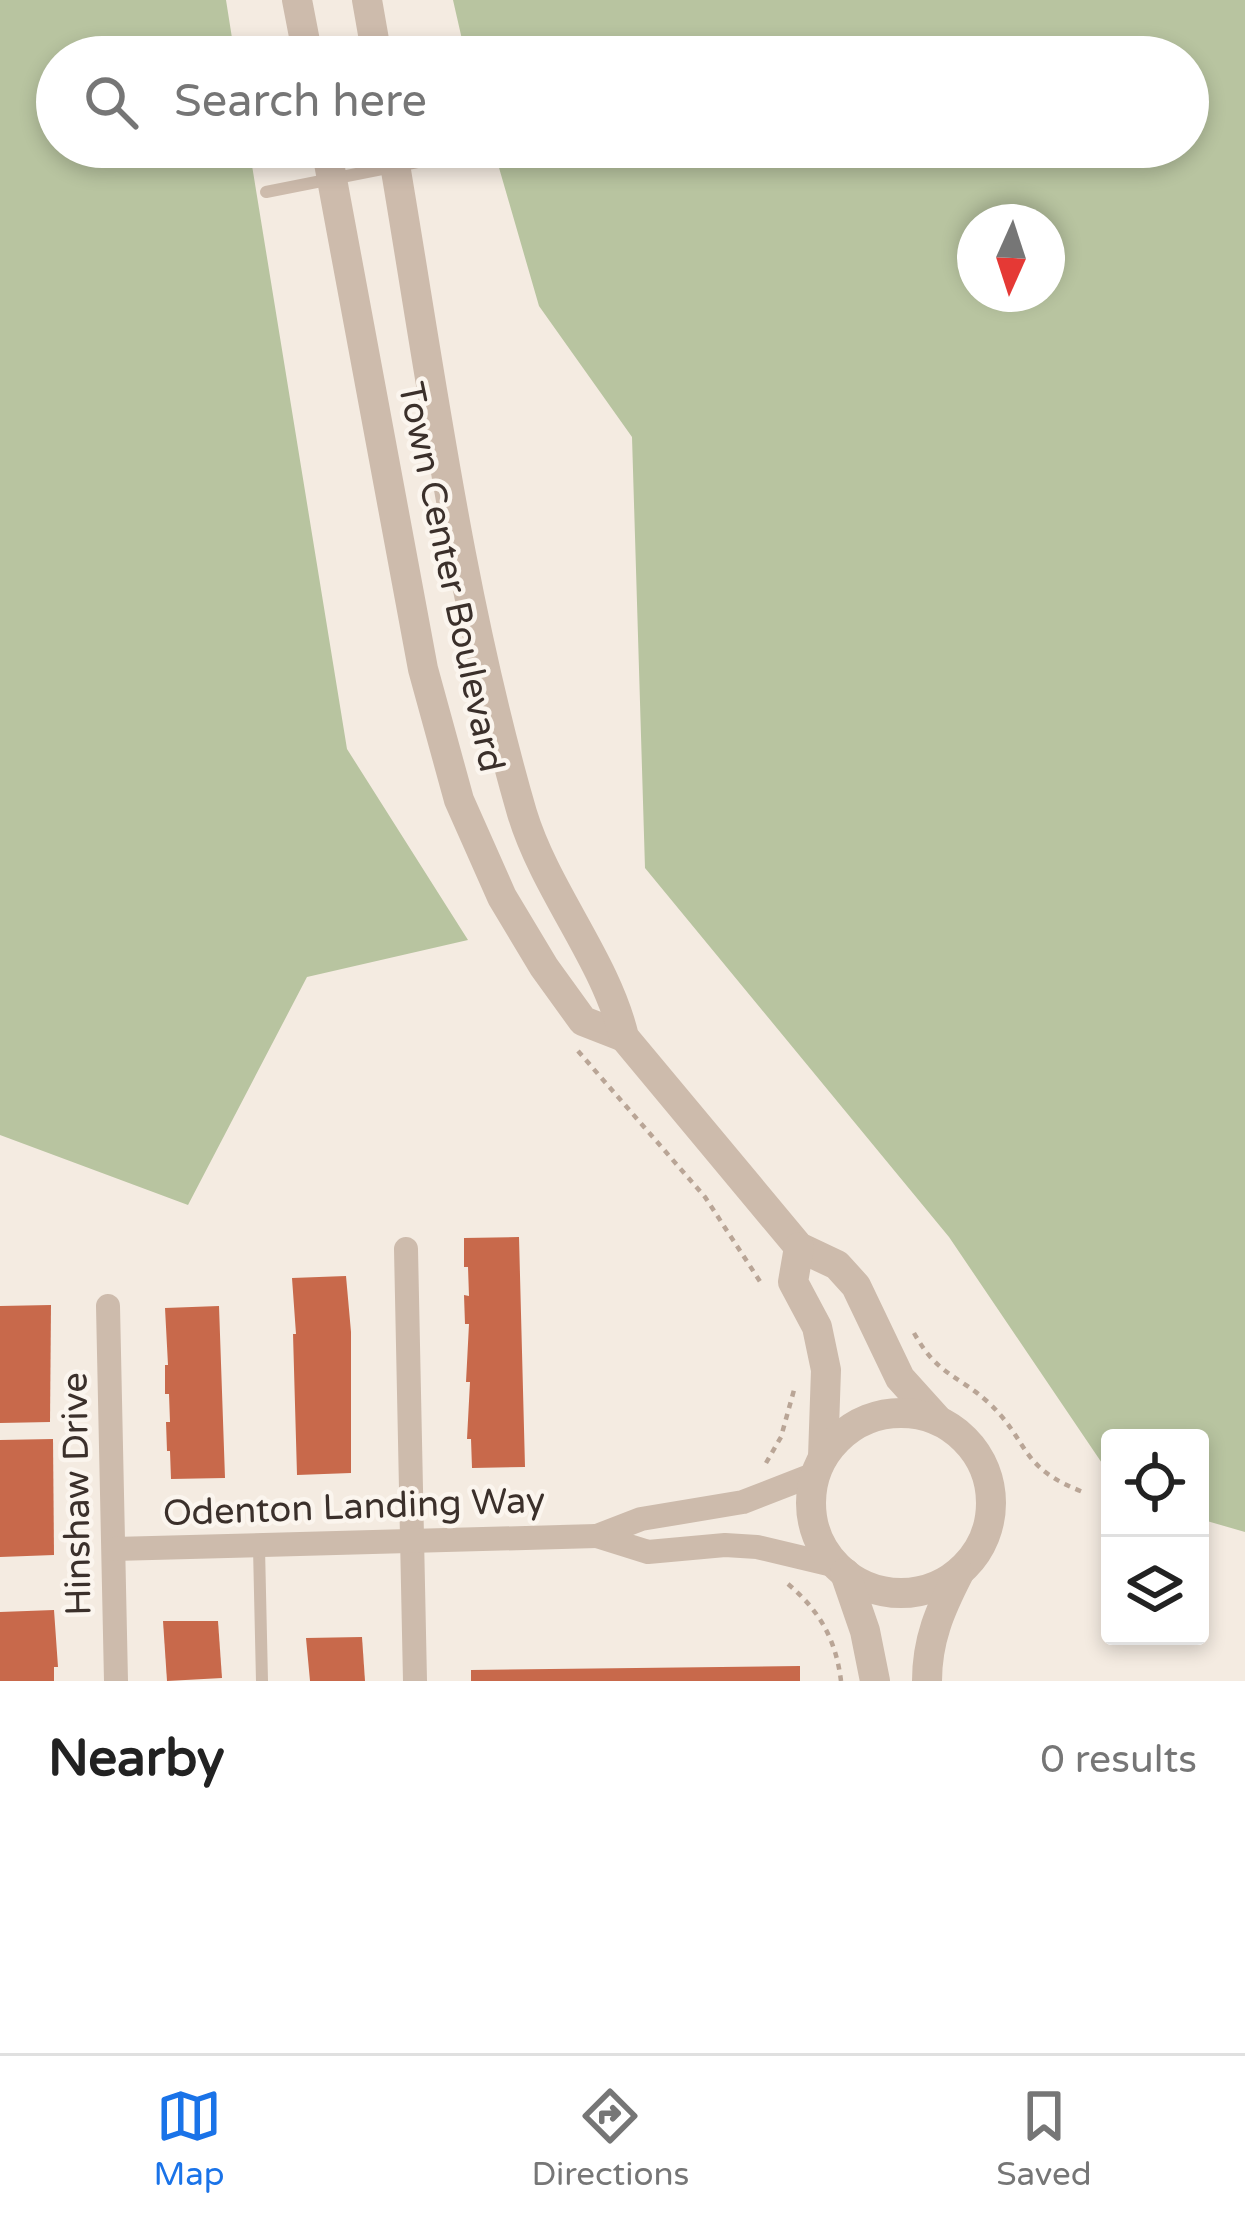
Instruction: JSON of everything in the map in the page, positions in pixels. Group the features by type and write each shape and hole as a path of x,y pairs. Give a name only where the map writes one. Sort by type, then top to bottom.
{"street":[{"path":"297,0 304,36"},
{"path":"367,0 373,36"},
{"name":"Town Center Boulevard","path":"330,168 423,669 459,800 502,897 544,967 583,1021 624,1037"},
{"name":"Town Center Boulevard","path":"396,168 489,687 524,818 563,906 616,1002 624,1037 799,1247 837,1264 856,1286 900,1378 937,1419 962,1435 990,1481 988,1532 959,1573 935,1620 927,1653 927,1681"},
{"path":"799,1247 794,1282 817,1327 826,1370 811,1515 816,1535 841,1569 869,1645 875,1681"},
{"path":"406,1249 415,1681"},
{"name":"Hinshaw Drive","path":"108,1306 116,1681"},
{"path":"819,1465 839,1436 861,1421 886,1413 937,1419"},
{"name":"Odenton Landing Way","path":"114,1550 597,1536 641,1519 743,1502 819,1465"},
{"name":"Odenton Landing Way","path":"597,1536 648,1552 758,1547 841,1569"},
{"path":"841,1569 861,1584 911,1593 959,1573"}],"lane":[{"path":"266,192 316,168"},
{"path":"259,1547 262,1681"}],"path":[{"path":"576,1049 705,1197 770,1298"},
{"path":"909,1324 935,1366 990,1405 1032,1462 1052,1479 1083,1492"},
{"path":"756,1473 772,1457 781,1437 799,1373"},
{"path":"789,1584 824,1624 837,1650 841,1681"}],"green space":[{"path":"0,0 226,0 232,36 36,36 36,168 252,168 347,749 468,940 307,977 188,1205 0,1135"},
{"path":"453,0 1245,0 1245,1532 1209,1522 1209,1429 1101,1429 1101,1462 949,1237 645,868 632,437 539,306 499,168 1209,168 1209,36 461,36"}],"building":[{"path":"519,1237 525,1467 472,1468 471,1439 467,1439 469,1324 465,1324 464,1295 469,1296 464,1238"},
{"path":"346,1276 351,1473 297,1475 292,1278"},
{"path":"51,1305 50,1422 0,1423 0,1306"},
{"path":"219,1306 225,1478 171,1479 165,1308"},
{"path":"53,1439 54,1555 0,1557 0,1440"},
{"path":"54,1610 58,1667 54,1667 54,1681 0,1681 0,1612"},
{"path":"163,1621 218,1621 222,1678 167,1681"},
{"path":"362,1637 365,1681 310,1681 306,1638"},
{"path":"800,1666 800,1681 471,1681 471,1670"}]}
